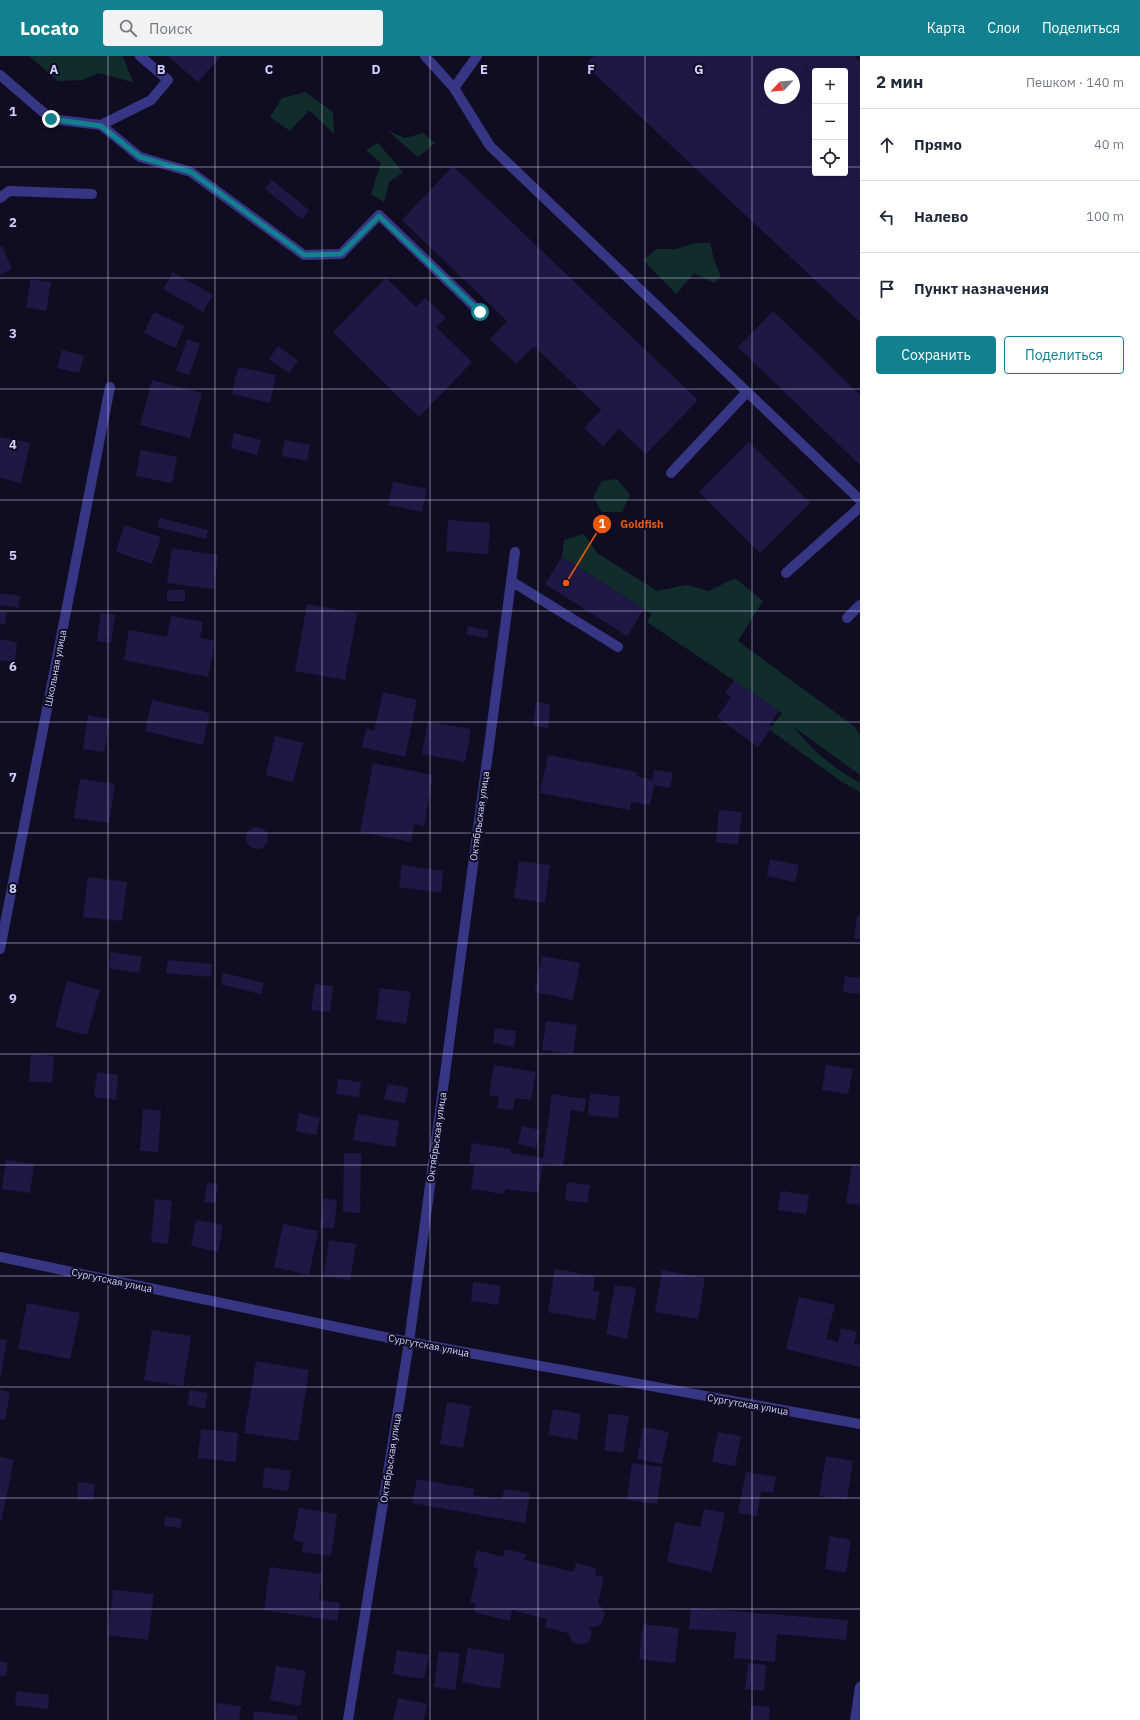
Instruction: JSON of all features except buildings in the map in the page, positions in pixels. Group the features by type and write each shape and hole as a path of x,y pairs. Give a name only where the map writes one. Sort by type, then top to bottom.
{"street":[{"path":"101,126 151,100 168,80 140,56"},
{"path":"425,56 454,88 490,146 860,500"},
{"path":"454,88 477,56"},
{"path":"0,75 51,119 101,126 140,157 191,172 304,255 341,254 379,216 480,312"},
{"path":"0,198 9,191 92,194"},
{"name":"Школьная улица","path":"0,949 110,387"},
{"path":"671,473 747,392"},
{"path":"786,572 860,507"},
{"name":"Октябрьская улица","path":"348,1720 408,1342 515,552"},
{"path":"511,581 618,646"},
{"path":"847,618 860,605"},
{"name":"Сургутская улица","path":"0,1257 408,1342 860,1424"},
{"path":"855,1720 860,1687"}],"green space":[{"path":"29,56 123,56 133,82 98,73 83,80 58,81"},
{"path":"305,92 333,112 334,134 309,110 290,131 270,117 282,98"},
{"path":"388,131 405,138 423,133 435,143 418,157"},
{"path":"378,143 403,172 389,182 384,202 371,194 381,163 366,150"},
{"path":"696,243 710,243 714,260 721,276 714,283 694,273 676,294 643,260 657,249 676,249"},
{"path":"617,479 630,495 622,512 602,512 593,497 602,481"},
{"path":"584,534 597,553 657,591 686,585 709,591 735,578 763,601 738,641 855,727 860,736 860,775 794,727 824,758 842,772 860,783 860,792 842,782 770,730 782,713 647,622 652,614 562,557 564,540"}],"place":[{"name":"Goldfish","path":"566,583"}],"route":[{"path":"51,119 101,126 140,157 191,172 304,255 341,254 379,216 480,312"}]}
